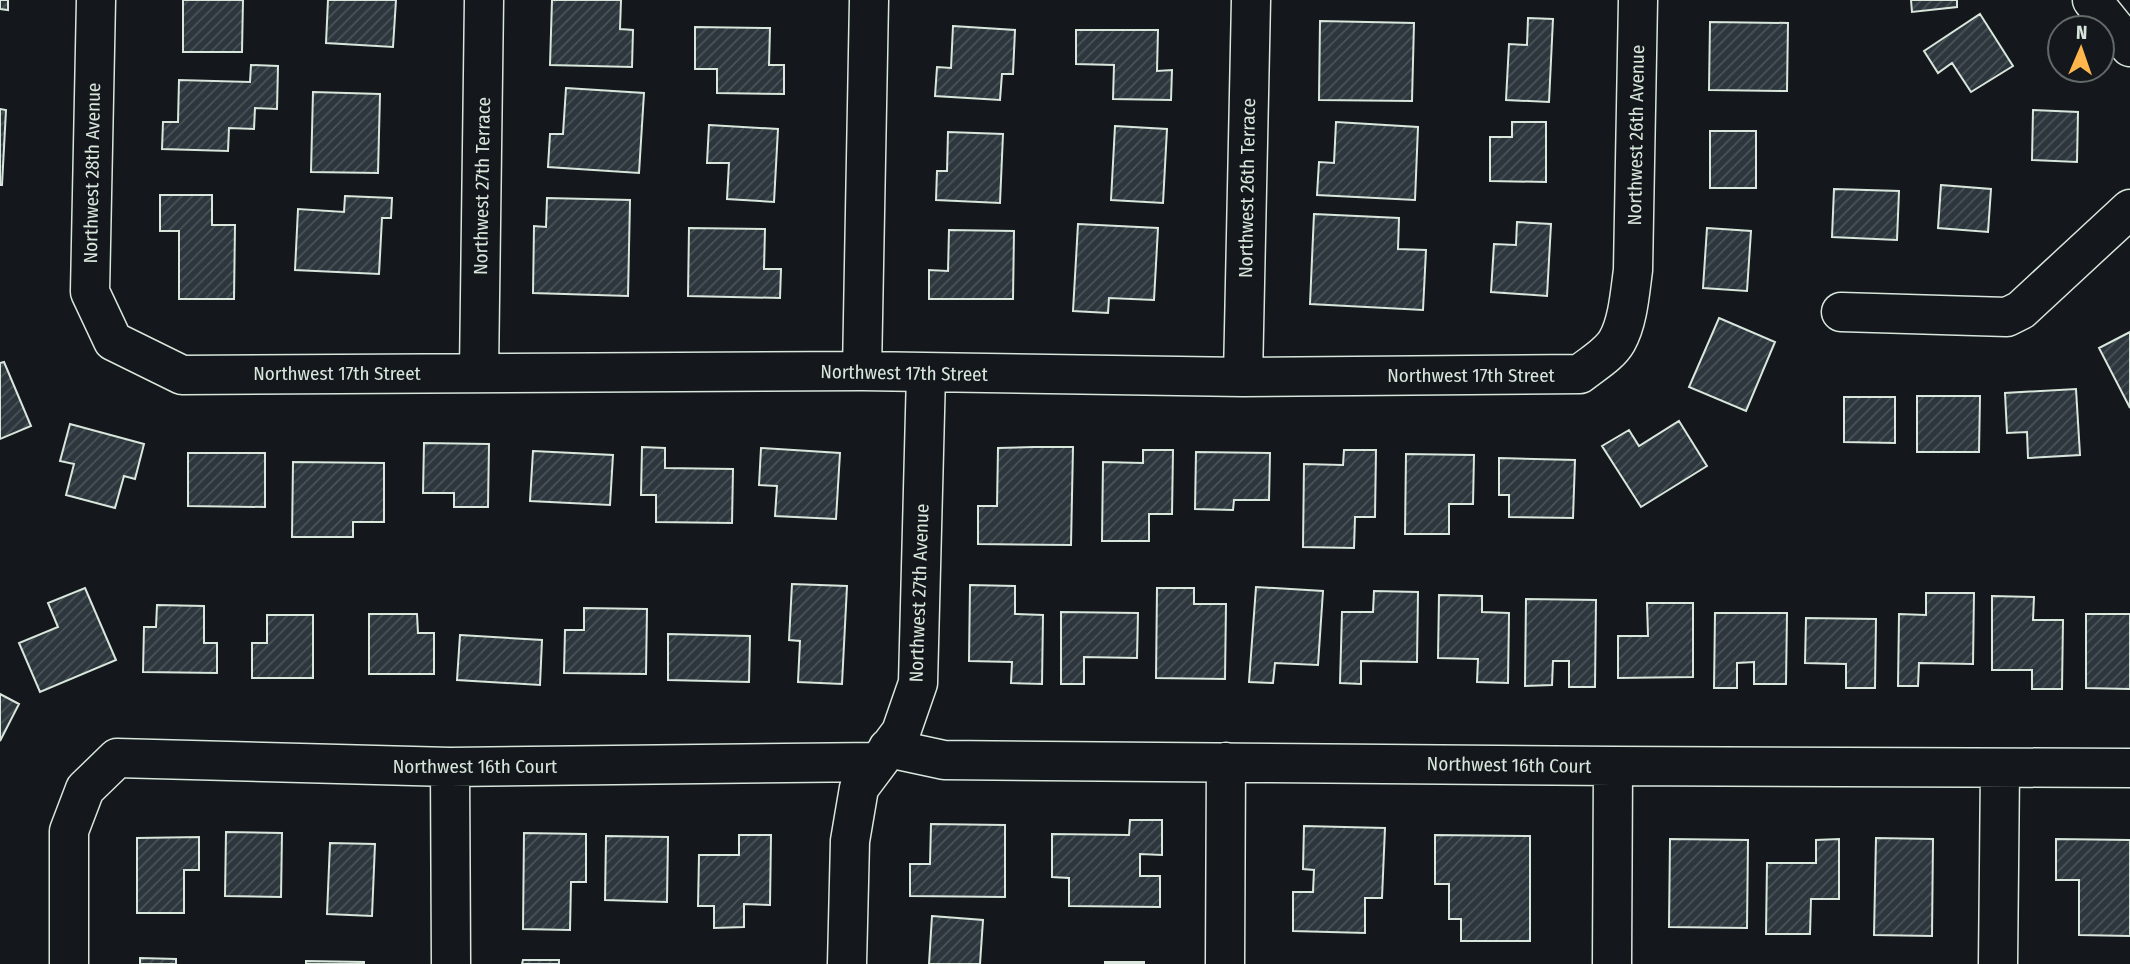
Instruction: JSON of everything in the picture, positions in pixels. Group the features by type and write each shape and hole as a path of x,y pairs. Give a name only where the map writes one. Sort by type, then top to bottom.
{"street":[{"name":"Northwest 28th Avenue","path":"96,0 90,292 113,341"},
{"name":"Northwest 27th Terrace","path":"479,372 484,0"},
{"path":"862,372 869,0"},
{"name":"Northwest 26th Terrace","path":"1243,377 1251,0"},
{"name":"Northwest 26th Avenue","path":"1633,270 1639,0"},
{"path":"2092,0 2130,47"},
{"path":"1841,312 2007,317 2021,310 2130,209"},
{"name":"Northwest 17th Street","path":"113,341 183,375 479,372 862,372 1243,377 1580,374 1618,341 1627,311 1633,270"},
{"name":"Northwest 27th Avenue","path":"847,964 850,841 859,788 901,732 918,683 926,374"},
{"name":"Northwest 16th Court","path":"69,964 69,831 85,789 117,758 450,767 883,755 944,760 2130,768"},
{"path":"1226,762 1226,964"},
{"path":"1612,964 1613,766"},
{"path":"450,767 451,964"},
{"path":"1998,964 2000,768"}],"building":[{"path":"0,0 8,0 8,10 0,9"},
{"path":"183,0 243,0 242,52 183,52"},
{"path":"328,0 396,0 393,47 326,43"},
{"path":"552,0 621,0 620,29 633,30 632,67 550,65"},
{"path":"1911,0 1957,0 1957,7 1912,12"},
{"path":"1980,14 2013,66 1971,92 1952,63 1938,73 1924,51"},
{"path":"1528,18 1553,19 1549,102 1506,100 1509,44 1527,45"},
{"path":"1320,21 1414,23 1412,101 1319,100"},
{"path":"1710,22 1788,23 1787,91 1709,90"},
{"path":"953,26 1015,30 1013,74 1002,74 1000,100 935,96 937,67 951,68"},
{"path":"695,27 770,28 769,65 784,65 784,94 717,93 717,69 695,69"},
{"path":"1076,30 1158,30 1157,71 1172,70 1171,100 1113,99 1114,65 1076,64"},
{"path":"251,65 278,66 277,109 255,108 254,129 229,128 228,151 162,149 163,122 178,122 179,80 250,82"},
{"path":"566,88 644,93 639,173 548,167 550,134 563,134"},
{"path":"313,92 380,94 378,173 311,172"},
{"path":"0,109 6,110 2,185 0,185"},
{"path":"2033,110 2078,112 2077,162 2032,160"},
{"path":"1336,122 1418,127 1415,200 1317,195 1319,162 1334,163"},
{"path":"1512,122 1546,122 1546,182 1490,181 1490,137 1512,137"},
{"path":"709,125 778,129 774,202 727,199 729,163 707,163"},
{"path":"1115,126 1167,129 1163,203 1111,200"},
{"path":"1710,131 1756,131 1756,188 1710,188"},
{"path":"948,132 1003,134 1000,203 936,200 937,171 947,171"},
{"path":"1941,185 1991,189 1988,232 1938,228"},
{"path":"1834,189 1899,191 1897,240 1832,237"},
{"path":"160,195 212,195 212,225 235,225 234,299 179,299 179,231 160,231"},
{"path":"345,196 392,198 391,218 382,218 379,274 295,270 298,209 344,212"},
{"path":"547,198 630,200 628,296 533,293 534,226 546,227"},
{"path":"1314,214 1399,218 1398,249 1426,250 1423,310 1310,304"},
{"path":"1517,222 1551,224 1547,296 1491,292 1494,244 1516,245"},
{"path":"1078,224 1158,228 1154,300 1109,298 1108,313 1073,311"},
{"path":"689,228 765,229 764,269 781,269 780,298 688,296"},
{"path":"1707,228 1751,231 1747,291 1703,288"},
{"path":"949,230 1014,231 1013,299 929,299 929,270 948,271"},
{"path":"1719,318 1775,342 1746,411 1689,387"},
{"path":"2130,332 2130,408 2099,348"},
{"path":"4,362 31,426 0,439 0,363"},
{"path":"2076,389 2080,455 2028,458 2027,432 2007,433 2005,393"},
{"path":"1917,396 1980,396 1979,452 1917,452"},
{"path":"1844,397 1895,397 1895,443 1844,442"},
{"path":"1679,421 1707,466 1641,507 1602,446 1629,430 1639,446"},
{"path":"70,424 144,444 135,479 124,476 115,508 66,495 74,464 60,461"},
{"path":"424,443 489,444 488,507 454,507 454,493 423,493"},
{"path":"642,447 665,448 665,468 733,469 732,523 656,522 656,495 641,495"},
{"path":"1073,447 1071,545 978,544 978,506 997,506 998,448"},
{"path":"761,448 840,453 836,519 775,516 777,486 759,485"},
{"path":"1143,450 1173,450 1172,514 1149,514 1149,541 1102,541 1103,462 1143,463"},
{"path":"1344,450 1376,450 1375,517 1355,517 1354,548 1303,547 1304,464 1343,465"},
{"path":"533,451 613,455 610,505 530,501"},
{"path":"1196,452 1270,453 1269,500 1234,500 1233,510 1195,509"},
{"path":"188,453 265,453 265,507 188,506"},
{"path":"1406,454 1474,455 1473,504 1449,504 1449,534 1405,534"},
{"path":"1499,458 1575,460 1573,518 1509,517 1509,495 1499,495"},
{"path":"293,462 384,463 384,522 353,522 353,537 292,537"},
{"path":"792,584 847,586 842,684 798,682 800,641 789,640"},
{"path":"970,585 1015,586 1015,614 1043,615 1042,684 1011,683 1012,662 969,661"},
{"path":"1256,587 1323,591 1318,665 1275,663 1273,683 1249,682"},
{"path":"85,588 116,660 40,692 19,643 58,627 48,603"},
{"path":"1157,588 1194,588 1194,604 1226,604 1225,679 1156,678"},
{"path":"1374,591 1418,592 1417,662 1361,661 1361,684 1340,683 1342,612 1373,612"},
{"path":"1926,593 1974,593 1973,664 1919,663 1918,686 1898,686 1899,614 1926,615"},
{"path":"1439,595 1482,596 1482,612 1509,613 1508,683 1477,682 1478,659 1438,658"},
{"path":"1992,596 2034,597 2033,620 2063,620 2062,689 2032,689 2032,670 1992,670"},
{"path":"1526,599 1596,600 1595,687 1569,687 1569,661 1553,661 1552,685 1525,686"},
{"path":"1647,603 1693,603 1693,677 1618,678 1618,636 1648,636"},
{"path":"157,605 204,606 204,643 217,643 217,673 143,672 144,627 156,627"},
{"path":"584,608 647,609 646,674 564,673 565,630 584,630"},
{"path":"1061,612 1138,613 1137,658 1084,657 1084,684 1061,684"},
{"path":"1715,613 1787,613 1786,684 1754,684 1754,662 1737,663 1737,688 1714,688"},
{"path":"369,614 417,614 418,633 434,633 434,674 369,674"},
{"path":"2086,614 2130,614 2130,689 2086,688"},
{"path":"267,615 313,615 313,678 252,678 252,643 267,643"},
{"path":"1806,618 1876,619 1875,688 1846,688 1846,664 1805,663"},
{"path":"668,634 750,636 749,682 668,680"},
{"path":"460,635 542,640 540,685 457,680"},
{"path":"0,694 19,704 0,741"},
{"path":"1130,820 1162,820 1162,855 1140,854 1140,876 1160,876 1160,907 1069,906 1069,878 1052,877 1052,834 1129,835"},
{"path":"931,824 1005,825 1005,897 910,896 910,864 930,864"},
{"path":"1304,826 1385,828 1382,898 1365,898 1365,933 1293,931 1293,892 1313,892 1314,870 1303,869"},
{"path":"226,832 282,833 281,897 225,896"},
{"path":"524,833 586,834 586,882 571,882 570,930 523,929"},
{"path":"739,835 771,835 770,905 744,904 744,927 714,928 714,906 698,906 699,855 739,855"},
{"path":"1435,835 1530,836 1530,941 1461,941 1461,919 1449,919 1449,884 1435,884"},
{"path":"606,836 668,837 667,902 605,900"},
{"path":"199,837 199,870 184,870 184,913 137,913 137,838"},
{"path":"1876,838 1933,839 1932,936 1874,935"},
{"path":"1670,839 1748,840 1747,928 1669,927"},
{"path":"1839,839 1839,899 1811,899 1810,934 1766,934 1767,863 1816,863 1816,840"},
{"path":"2056,839 2130,840 2130,936 2079,935 2079,880 2056,880"},
{"path":"330,843 375,844 372,916 327,914"},
{"path":"932,916 983,920 980,964 929,964"},
{"path":"140,958 176,959 176,964 140,964"},
{"path":"523,960 559,960 559,964 522,964"},
{"path":"306,961 364,962 364,964 306,964"},
{"path":"1144,962 1144,964 1105,964"}]}
